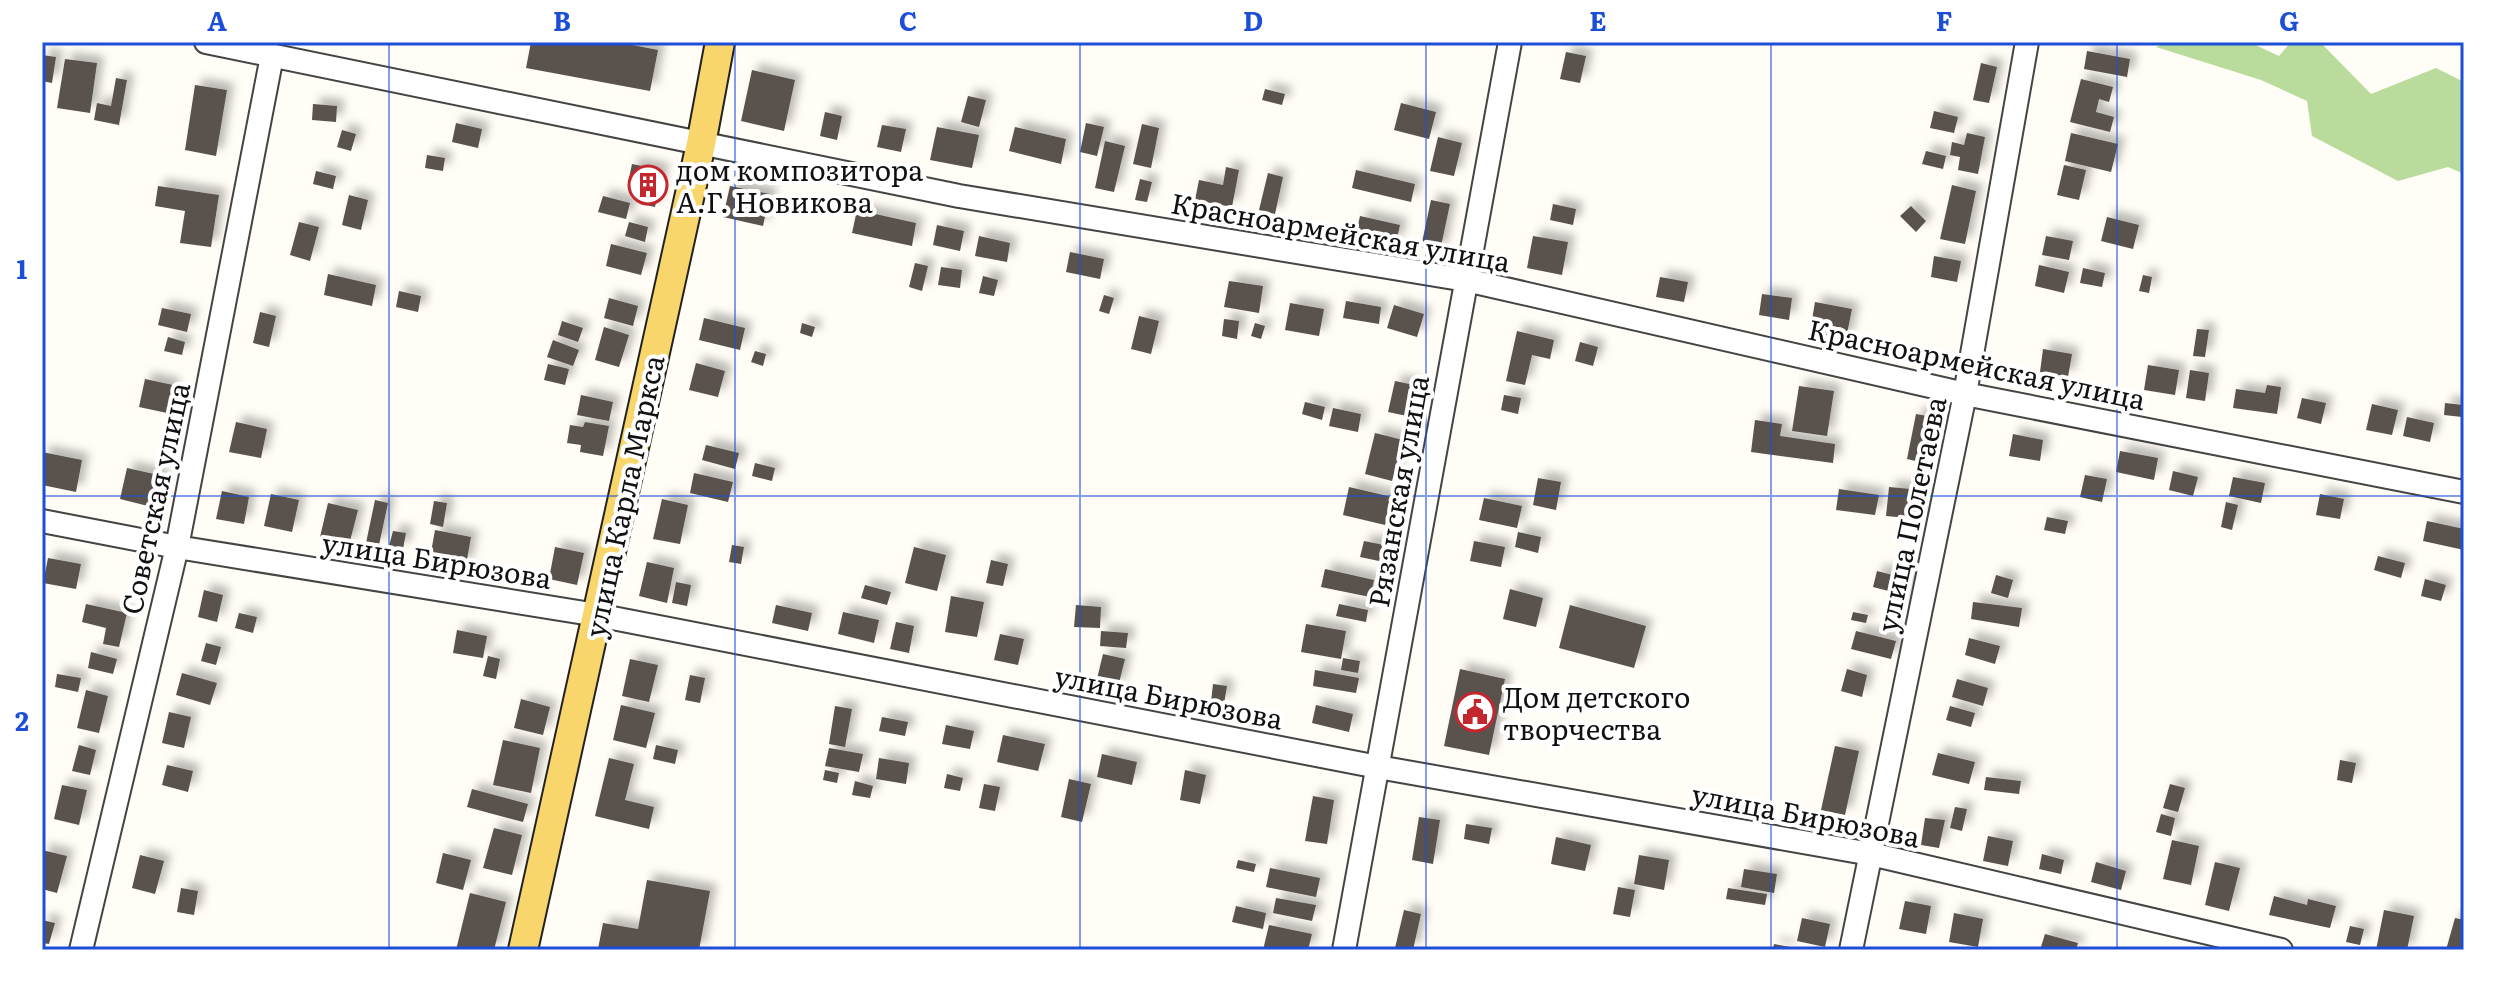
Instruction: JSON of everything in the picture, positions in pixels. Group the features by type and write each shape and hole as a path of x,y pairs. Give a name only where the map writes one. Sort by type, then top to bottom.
{"main road":[{"name":"улица Карла Маркса","path":"523,950 701,144 720,42"}],"street":[{"name":"Красноармейская улица","path":"206,42 959,196 1466,280 1965,394 2464,492"},
{"name":"Рязанская улица","path":"1344,950 1510,42"},
{"name":"улица Полетаева","path":"1851,950 1965,394 2027,42"},
{"name":"Советская улица","path":"81,950 177,547 272,56"},
{"name":"улица Бирюзова","path":"42,521 177,547 597,615 1378,767 1871,854 2281,950"}],"green space":[{"path":"2167,42 2249,42 2279,56 2291,42 2320,42 2371,94 2436,68 2464,82 2464,174 2448,167 2398,181 2312,136 2307,101 2261,80 2156,47"}],"building":[{"path":"531,42 617,42 658,50 650,91 526,68"},
{"path":"2087,51 2130,59 2127,77 2084,69"},
{"path":"1566,52 1586,56 1580,83 1560,79"},
{"path":"42,55 56,57 52,83 42,81"},
{"path":"65,59 97,63 90,113 57,108"},
{"path":"1981,63 1997,67 1989,103 1973,100"},
{"path":"752,70 795,80 784,131 741,121"},
{"path":"116,78 127,80 119,125 94,120 97,103 111,106"},
{"path":"2081,79 2113,87 2109,102 2099,99 2096,112 2114,117 2110,132 2070,122"},
{"path":"195,85 227,90 216,156 185,150"},
{"path":"1265,89 1285,94 1282,105 1262,100"},
{"path":"968,96 986,100 979,127 961,122"},
{"path":"1401,103 1436,112 1429,139 1394,130"},
{"path":"313,104 337,106 336,122 312,120"},
{"path":"1934,111 1958,117 1954,133 1930,128"},
{"path":"825,112 842,116 837,140 820,136"},
{"path":"456,123 482,129 478,148 452,142"},
{"path":"1086,123 1104,127 1097,156 1080,152"},
{"path":"1142,124 1159,128 1151,168 1133,164"},
{"path":"882,125 906,129 901,152 877,147"},
{"path":"937,127 979,135 972,168 930,160"},
{"path":"1015,127 1066,139 1061,164 1009,151"},
{"path":"342,130 356,134 351,151 337,147"},
{"path":"1967,133 1985,137 1978,174 1958,170 1960,157 1950,155 1952,142 1964,145"},
{"path":"2071,133 2118,144 2111,172 2065,161"},
{"path":"1438,137 1462,143 1454,176 1430,171"},
{"path":"1105,141 1125,146 1114,192 1095,188"},
{"path":"1926,151 1946,156 1943,169 1922,164"},
{"path":"427,155 445,158 443,171 425,168"},
{"name":"дом композитора А.Г. Новикова","path":"632,164 662,170 655,207 641,204 644,187 628,183"},
{"path":"2064,165 2086,170 2079,200 2057,195"},
{"path":"1226,167 1239,170 1232,207 1195,200 1199,180 1223,185"},
{"path":"1356,170 1415,184 1411,202 1352,188"},
{"path":"316,171 336,176 333,189 313,184"},
{"path":"1268,173 1283,177 1275,214 1259,210"},
{"path":"1140,179 1152,182 1147,202 1135,200"},
{"path":"1952,185 1976,191 1965,244 1940,239"},
{"path":"158,186 219,195 211,247 180,243 185,211 155,206"},
{"path":"730,186 770,194 763,226 723,217"},
{"path":"349,195 368,200 361,230 342,225"},
{"path":"603,196 630,203 626,219 598,212"},
{"path":"1431,200 1450,204 1440,251 1421,247"},
{"path":"1553,204 1576,209 1573,225 1550,220"},
{"path":"1911,206 1926,221 1916,232 1900,216"},
{"path":"857,210 916,223 912,246 852,233"},
{"path":"1360,216 1400,225 1396,243 1356,234"},
{"path":"2107,217 2139,225 2133,249 2101,241"},
{"path":"299,222 319,227 310,261 290,255"},
{"path":"629,222 648,227 645,242 625,236"},
{"path":"937,225 964,231 960,251 933,245"},
{"path":"979,236 1010,243 1007,262 975,256"},
{"path":"1533,236 1568,242 1562,275 1527,268"},
{"path":"2046,236 2073,241 2069,260 2042,255"},
{"path":"611,244 647,253 641,275 606,266"},
{"path":"1070,252 1104,259 1100,279 1066,272"},
{"path":"1934,256 1961,261 1957,282 1931,277"},
{"path":"915,263 928,266 922,291 909,287"},
{"path":"2039,265 2069,272 2064,293 2035,286"},
{"path":"941,267 962,270 960,288 938,285"},
{"path":"2083,268 2105,273 2102,287 2080,283"},
{"path":"328,274 376,285 372,306 324,295"},
{"path":"2143,275 2152,277 2149,293 2139,291"},
{"path":"983,276 998,280 994,296 979,293"},
{"path":"1660,277 1688,282 1684,302 1656,297"},
{"path":"1229,281 1263,286 1259,313 1224,307"},
{"path":"399,291 421,296 418,312 396,307"},
{"path":"1762,294 1792,298 1789,320 1759,315"},
{"path":"1104,295 1114,298 1109,314 1099,311"},
{"path":"609,298 638,306 633,326 604,318"},
{"path":"1346,301 1381,307 1379,324 1343,318"},
{"path":"1815,302 1852,309 1846,339 1810,332"},
{"path":"1290,303 1324,309 1319,336 1285,330"},
{"path":"1394,305 1424,314 1417,337 1387,328"},
{"path":"162,308 191,314 187,332 158,325"},
{"path":"260,312 276,316 269,347 253,343"},
{"path":"1139,316 1159,321 1151,354 1131,349"},
{"path":"704,318 745,328 740,350 699,340"},
{"path":"1224,319 1239,321 1237,339 1222,336"},
{"path":"562,321 583,328 578,342 558,335"},
{"path":"802,323 815,327 812,337 800,333"},
{"path":"1255,323 1265,326 1261,339 1251,336"},
{"path":"604,327 629,335 619,367 595,360"},
{"path":"2197,329 2209,330 2205,357 2193,356"},
{"path":"1517,331 1554,340 1550,359 1532,355 1525,385 1506,381"},
{"path":"168,337 185,342 182,355 164,351"},
{"path":"553,340 579,350 573,366 547,357"},
{"path":"1580,342 1598,347 1593,366 1575,361"},
{"path":"2043,349 2072,354 2068,377 2040,372"},
{"path":"755,351 766,354 763,366 751,362"},
{"path":"696,363 725,371 718,397 689,390"},
{"path":"548,364 569,369 565,385 544,380"},
{"path":"2148,365 2179,370 2175,395 2144,390"},
{"path":"2190,370 2209,373 2205,401 2186,398"},
{"path":"145,379 173,385 167,413 139,407"},
{"path":"1395,381 1414,385 1407,416 1388,412"},
{"path":"2267,385 2281,387 2277,414 2233,408 2236,389 2265,393"},
{"path":"1799,386 1834,391 1827,436 1792,431"},
{"path":"581,395 613,402 609,421 577,415"},
{"path":"1504,395 1521,398 1518,414 1501,410"},
{"path":"2302,398 2326,403 2321,424 2297,418"},
{"path":"1305,402 1325,407 1322,420 1302,414"},
{"path":"2445,403 2463,405 2462,417 2444,415"},
{"path":"2372,404 2398,410 2392,435 2366,430"},
{"path":"1333,408 1361,414 1358,432 1329,426"},
{"path":"1916,414 1933,417 1924,463 1907,459"},
{"path":"2407,417 2434,423 2430,442 2403,436"},
{"path":"1755,420 1782,424 1780,436 1835,444 1833,463 1751,452"},
{"path":"236,422 267,429 261,458 229,452"},
{"path":"585,422 609,426 603,456 580,452 581,445 567,443 570,425 583,427"},
{"path":"1375,433 1403,440 1392,481 1365,474"},
{"path":"2013,434 2043,440 2040,461 2009,456"},
{"path":"706,445 739,453 735,469 702,460"},
{"path":"2120,451 2158,458 2154,480 2116,472"},
{"path":"42,452 82,460 76,492 42,485"},
{"path":"755,463 775,468 772,481 752,476"},
{"path":"127,468 163,476 156,508 120,499"},
{"path":"2173,471 2198,477 2193,496 2169,490"},
{"path":"694,473 733,482 728,502 690,493"},
{"path":"2085,475 2107,479 2102,502 2080,497"},
{"path":"2233,477 2265,483 2261,503 2229,496"},
{"path":"1538,478 1561,482 1556,510 1533,505"},
{"path":"1349,487 1392,497 1385,525 1343,515"},
{"path":"1889,487 1921,490 1918,519 1886,516"},
{"path":"1839,489 1879,495 1875,515 1836,510"},
{"path":"222,491 249,497 244,524 216,519"},
{"path":"271,494 299,500 292,532 264,526"},
{"path":"2320,494 2344,499 2340,519 2316,515"},
{"path":"1484,498 1522,506 1517,528 1479,520"},
{"path":"662,499 688,505 680,544 653,539"},
{"path":"375,500 388,503 379,545 366,543"},
{"path":"434,501 447,503 443,527 430,524"},
{"path":"2226,502 2238,505 2232,530 2221,527"},
{"path":"328,503 358,510 349,545 320,537"},
{"path":"2047,517 2068,521 2065,534 2044,530"},
{"path":"2427,521 2464,529 2464,550 2423,541"},
{"path":"435,530 471,537 466,565 430,558"},
{"path":"393,531 406,533 403,549 389,546"},
{"path":"1518,532 1541,537 1538,553 1515,547"},
{"path":"1364,541 1384,545 1379,561 1360,557"},
{"path":"1474,541 1505,547 1501,567 1470,561"},
{"path":"732,545 744,547 741,564 729,562"},
{"path":"555,547 584,553 577,585 549,579"},
{"path":"914,547 946,555 937,591 905,583"},
{"path":"2378,556 2405,563 2401,578 2374,570"},
{"path":"48,558 81,564 76,589 43,583"},
{"path":"991,560 1008,564 1003,586 986,583"},
{"path":"647,562 674,568 667,603 639,596"},
{"path":"1325,569 1374,580 1370,597 1321,587"},
{"path":"1877,571 1908,579 1904,595 1873,587"},
{"path":"1996,575 2013,580 2008,598 1991,593"},
{"path":"2425,579 2446,585 2441,601 2421,596"},
{"path":"676,582 691,585 687,606 672,603"},
{"path":"865,585 891,592 887,605 861,598"},
{"path":"1510,589 1543,598 1536,627 1503,619"},
{"path":"204,590 223,595 217,622 198,617"},
{"path":"1888,595 1903,598 1901,608 1885,604"},
{"path":"951,596 984,602 977,637 945,632"},
{"path":"1973,602 2022,608 2019,627 1971,619"},
{"path":"86,604 127,613 119,647 103,644 106,628 82,622"},
{"path":"1339,604 1368,610 1366,622 1336,616"},
{"path":"776,605 812,613 808,631 772,623"},
{"path":"1076,605 1101,607 1100,628 1074,627"},
{"path":"1570,605 1646,626 1634,668 1559,648"},
{"path":"843,612 879,620 874,643 838,634"},
{"path":"1853,612 1868,615 1866,623 1851,620"},
{"path":"239,613 257,617 253,633 235,628"},
{"path":"896,622 914,626 909,653 890,649"},
{"path":"1306,624 1346,631 1341,659 1301,652"},
{"path":"457,630 487,636 483,658 453,653"},
{"path":"1101,631 1128,633 1126,648 1100,646"},
{"path":"1856,631 1896,641 1891,659 1851,649"},
{"path":"1000,634 1024,639 1018,665 994,660"},
{"path":"1969,638 2000,646 1995,664 1965,655"},
{"path":"206,643 221,647 216,665 201,661"},
{"path":"91,652 117,659 113,674 88,668"},
{"path":"1103,654 1125,659 1118,687 1096,683"},
{"path":"488,656 500,659 496,679 483,676"},
{"path":"1343,658 1360,661 1358,673 1341,670"},
{"path":"630,659 658,665 649,702 622,696"},
{"name":"Дом детского творчества","path":"1460,669 1505,679 1489,755 1444,746"},
{"path":"1847,669 1867,675 1862,697 1841,691"},
{"path":"1315,670 1359,678 1356,693 1313,686"},
{"path":"182,673 217,683 210,705 176,695"},
{"path":"57,674 81,678 78,692 55,687"},
{"path":"690,675 705,678 700,703 685,700"},
{"path":"1957,679 1988,688 1983,706 1952,697"},
{"path":"1213,684 1227,686 1224,704 1211,702"},
{"path":"86,690 108,696 99,733 77,728"},
{"path":"521,699 550,707 543,735 514,728"},
{"path":"621,705 655,713 646,748 613,740"},
{"path":"1316,705 1353,714 1349,732 1312,723"},
{"path":"835,706 852,709 845,747 829,744"},
{"path":"1950,706 1975,713 1971,727 1946,720"},
{"path":"169,712 191,717 184,748 162,743"},
{"path":"882,717 908,722 905,736 879,731"},
{"path":"946,725 974,731 970,749 942,744"},
{"path":"1003,735 1045,744 1038,771 997,762"},
{"path":"503,740 540,748 531,793 493,785"},
{"path":"79,745 96,750 90,775 72,771"},
{"path":"656,745 678,750 675,764 653,759"},
{"path":"1835,746 1859,751 1845,815 1821,810"},
{"path":"829,748 863,754 859,772 825,766"},
{"path":"1938,753 1975,762 1969,784 1932,775"},
{"path":"1102,754 1137,762 1132,785 1097,777"},
{"path":"609,758 634,764 625,800 654,807 649,829 595,816"},
{"path":"879,758 909,763 906,784 876,779"},
{"path":"2340,760 2356,763 2352,783 2337,780"},
{"path":"167,765 193,771 188,792 162,785"},
{"path":"825,770 839,773 837,783 823,780"},
{"path":"1185,770 1206,775 1200,804 1180,800"},
{"path":"947,774 963,778 960,791 944,788"},
{"path":"1986,777 2021,781 2019,794 1984,790"},
{"path":"1069,779 1091,784 1082,822 1061,817"},
{"path":"855,781 873,786 870,798 852,795"},
{"path":"984,784 1000,787 995,811 979,808"},
{"path":"2170,784 2185,788 2178,812 2163,808"},
{"path":"62,785 87,790 79,825 54,819"},
{"path":"472,789 528,804 523,822 467,807"},
{"path":"1313,796 1334,800 1327,844 1305,841"},
{"path":"1955,807 1967,809 1962,831 1950,828"},
{"path":"2161,814 2175,818 2171,836 2156,832"},
{"path":"1419,817 1440,820 1433,864 1412,860"},
{"path":"1925,818 1945,820 1939,848 1921,845"},
{"path":"1466,824 1492,828 1489,844 1464,839"},
{"path":"494,828 522,835 512,875 483,868"},
{"path":"1988,836 2013,841 2008,866 1983,861"},
{"path":"1556,837 1591,845 1585,871 1551,864"},
{"path":"2172,840 2199,846 2191,885 2163,879"},
{"path":"42,850 67,856 57,893 42,889"},
{"path":"443,853 471,860 463,890 436,883"},
{"path":"2042,854 2064,860 2061,874 2039,869"},
{"path":"140,855 164,861 155,894 132,888"},
{"path":"1639,855 1669,860 1664,890 1634,884"},
{"path":"1238,860 1256,864 1254,872 1236,868"},
{"path":"2096,862 2126,871 2121,890 2091,882"},
{"path":"2215,862 2240,868 2229,911 2205,905"},
{"path":"1270,868 1320,878 1316,897 1266,887"},
{"path":"1744,869 1777,874 1774,893 1741,887"},
{"path":"647,880 710,891 699,950 598,949 603,923 638,929"},
{"path":"1618,887 1635,890 1630,917 1613,914"},
{"path":"181,888 198,891 194,915 177,912"},
{"path":"1728,888 1767,894 1765,905 1726,899"},
{"path":"470,893 506,902 494,950 456,950"},
{"path":"2274,896 2307,905 2308,899 2336,906 2330,928 2269,915"},
{"path":"1276,898 1316,905 1312,921 1273,913"},
{"path":"1905,901 1931,906 1926,934 1899,929"},
{"path":"1236,906 1266,913 1263,929 1232,922"},
{"path":"1404,910 1421,914 1413,950 1395,948"},
{"path":"2384,910 2414,916 2407,950 2376,950"},
{"path":"1954,913 1983,919 1978,947 1949,942"},
{"path":"1802,918 1830,924 1825,947 1797,941"},
{"path":"2455,918 2464,920 2464,950 2446,950"},
{"path":"42,920 55,923 49,944 42,943"},
{"path":"1269,925 1312,934 1308,950 1263,950"},
{"path":"2350,926 2364,929 2360,945 2346,942"},
{"path":"2045,934 2078,943 2076,950 2040,950"},
{"path":"1774,944 1790,947 1789,950 1773,950"}],"place":[{"name":"дом композитора А.Г. Новикова","path":"648,185"},
{"name":"Дом детского творчества","path":"1475,712"}]}
